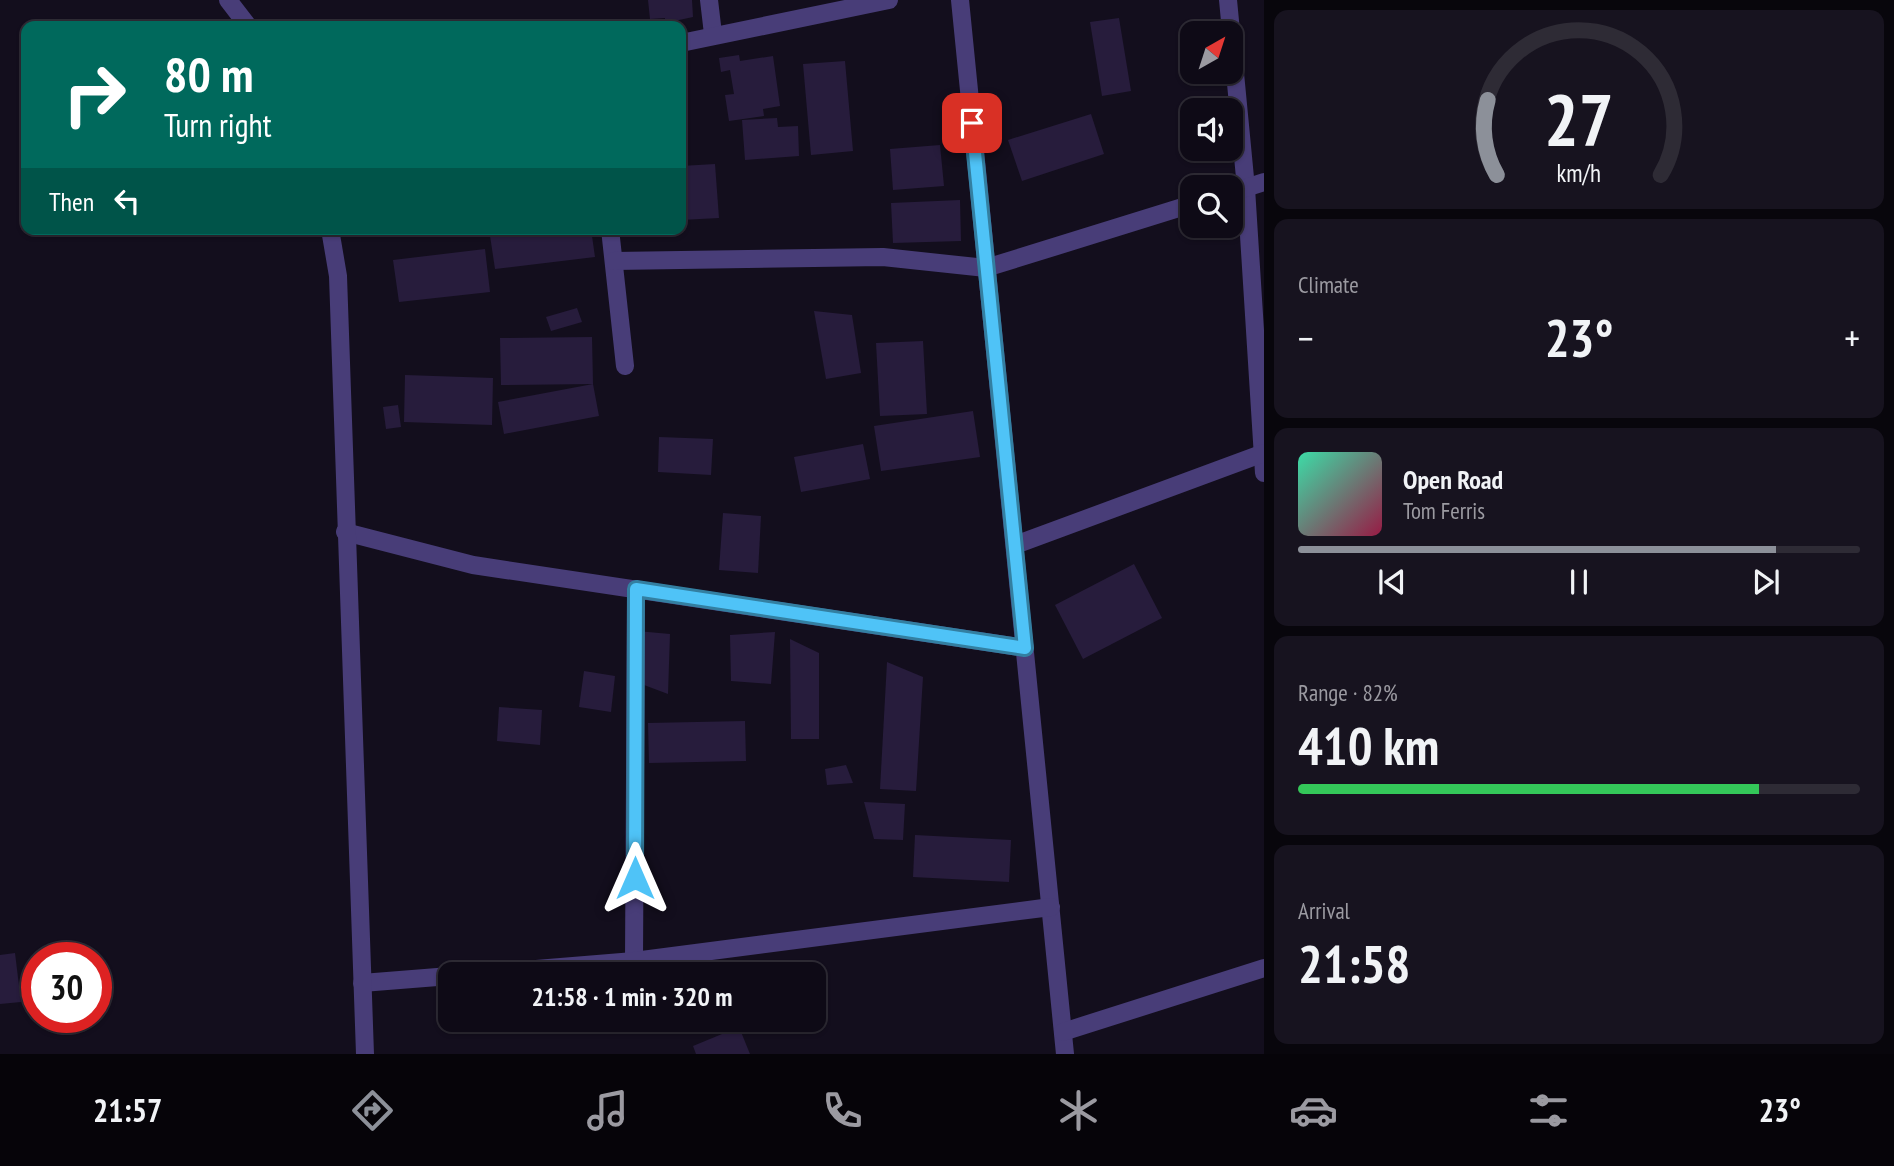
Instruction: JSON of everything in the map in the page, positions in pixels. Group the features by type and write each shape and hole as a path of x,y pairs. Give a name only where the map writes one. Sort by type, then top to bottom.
{"street":[{"path":"228,0 244,21"},
{"path":"709,0 713,34"},
{"path":"686,42 889,0"},
{"path":"960,0 1065,1054"},
{"path":"1228,0 1237,175"},
{"path":"1243,188 1264,182"},
{"path":"614,261 883,257 986,268 1180,209"},
{"path":"331,235 338,276 365,1054"},
{"path":"611,235 625,366"},
{"path":"1243,238 1264,473"},
{"path":"1015,545 1263,453"},
{"path":"345,532 473,565 1025,648"},
{"path":"634,961 636,589"},
{"path":"622,962 1051,907"},
{"path":"1063,1032 1264,968"},
{"path":"362,983 438,977"}],"building":[{"path":"648,0 692,0 693,17 674,21 665,21 665,18 650,19"},
{"path":"1119,18 1131,91 1102,96 1090,22"},
{"path":"739,55 740,61 773,56 780,106 763,109 764,116 729,121 725,95 734,94 730,70 721,72 719,58"},
{"path":"845,61 853,151 811,155 803,64"},
{"path":"1091,114 1104,154 1022,181 1008,140"},
{"path":"777,118 778,127 798,126 799,156 745,160 742,120"},
{"path":"940,145 944,186 893,190 890,149"},
{"path":"715,164 719,218 686,220 686,166"},
{"path":"960,200 961,241 893,243 891,203"},
{"path":"490,235 592,235 595,257 495,269"},
{"path":"485,249 490,292 399,302 393,260"},
{"path":"577,308 582,322 551,331 546,317"},
{"path":"814,311 852,315 861,373 826,379"},
{"path":"592,337 593,384 501,385 500,338"},
{"path":"923,341 927,414 880,416 876,343"},
{"path":"405,375 493,378 492,425 404,422"},
{"path":"593,384 599,416 504,434 498,402"},
{"path":"398,405 401,427 386,429 383,407"},
{"path":"973,411 980,457 881,471 874,426"},
{"path":"659,437 713,439 711,475 658,472"},
{"path":"863,444 870,479 801,492 794,457"},
{"path":"723,513 761,516 758,573 719,570"},
{"path":"1134,564 1162,618 1083,659 1055,605"},
{"path":"637,631 670,634 668,694 636,682"},
{"path":"775,632 771,684 731,681 730,635"},
{"path":"790,639 819,653 819,739 791,739"},
{"path":"887,662 923,677 916,791 880,789"},
{"path":"584,671 615,676 611,712 579,707"},
{"path":"499,707 542,710 540,745 497,741"},
{"path":"745,721 746,761 649,763 648,723"},
{"path":"846,765 853,783 827,785 825,769"},
{"path":"864,802 905,804 903,840 874,839"},
{"path":"915,835 1011,840 1009,882 913,877"},
{"path":"15,953 21,1002 0,1004 0,955"},
{"path":"727,1032 741,1032 750,1054 696,1054 693,1046"}],"route":[{"path":"635,878 636,589 1025,648 972,123"}]}
